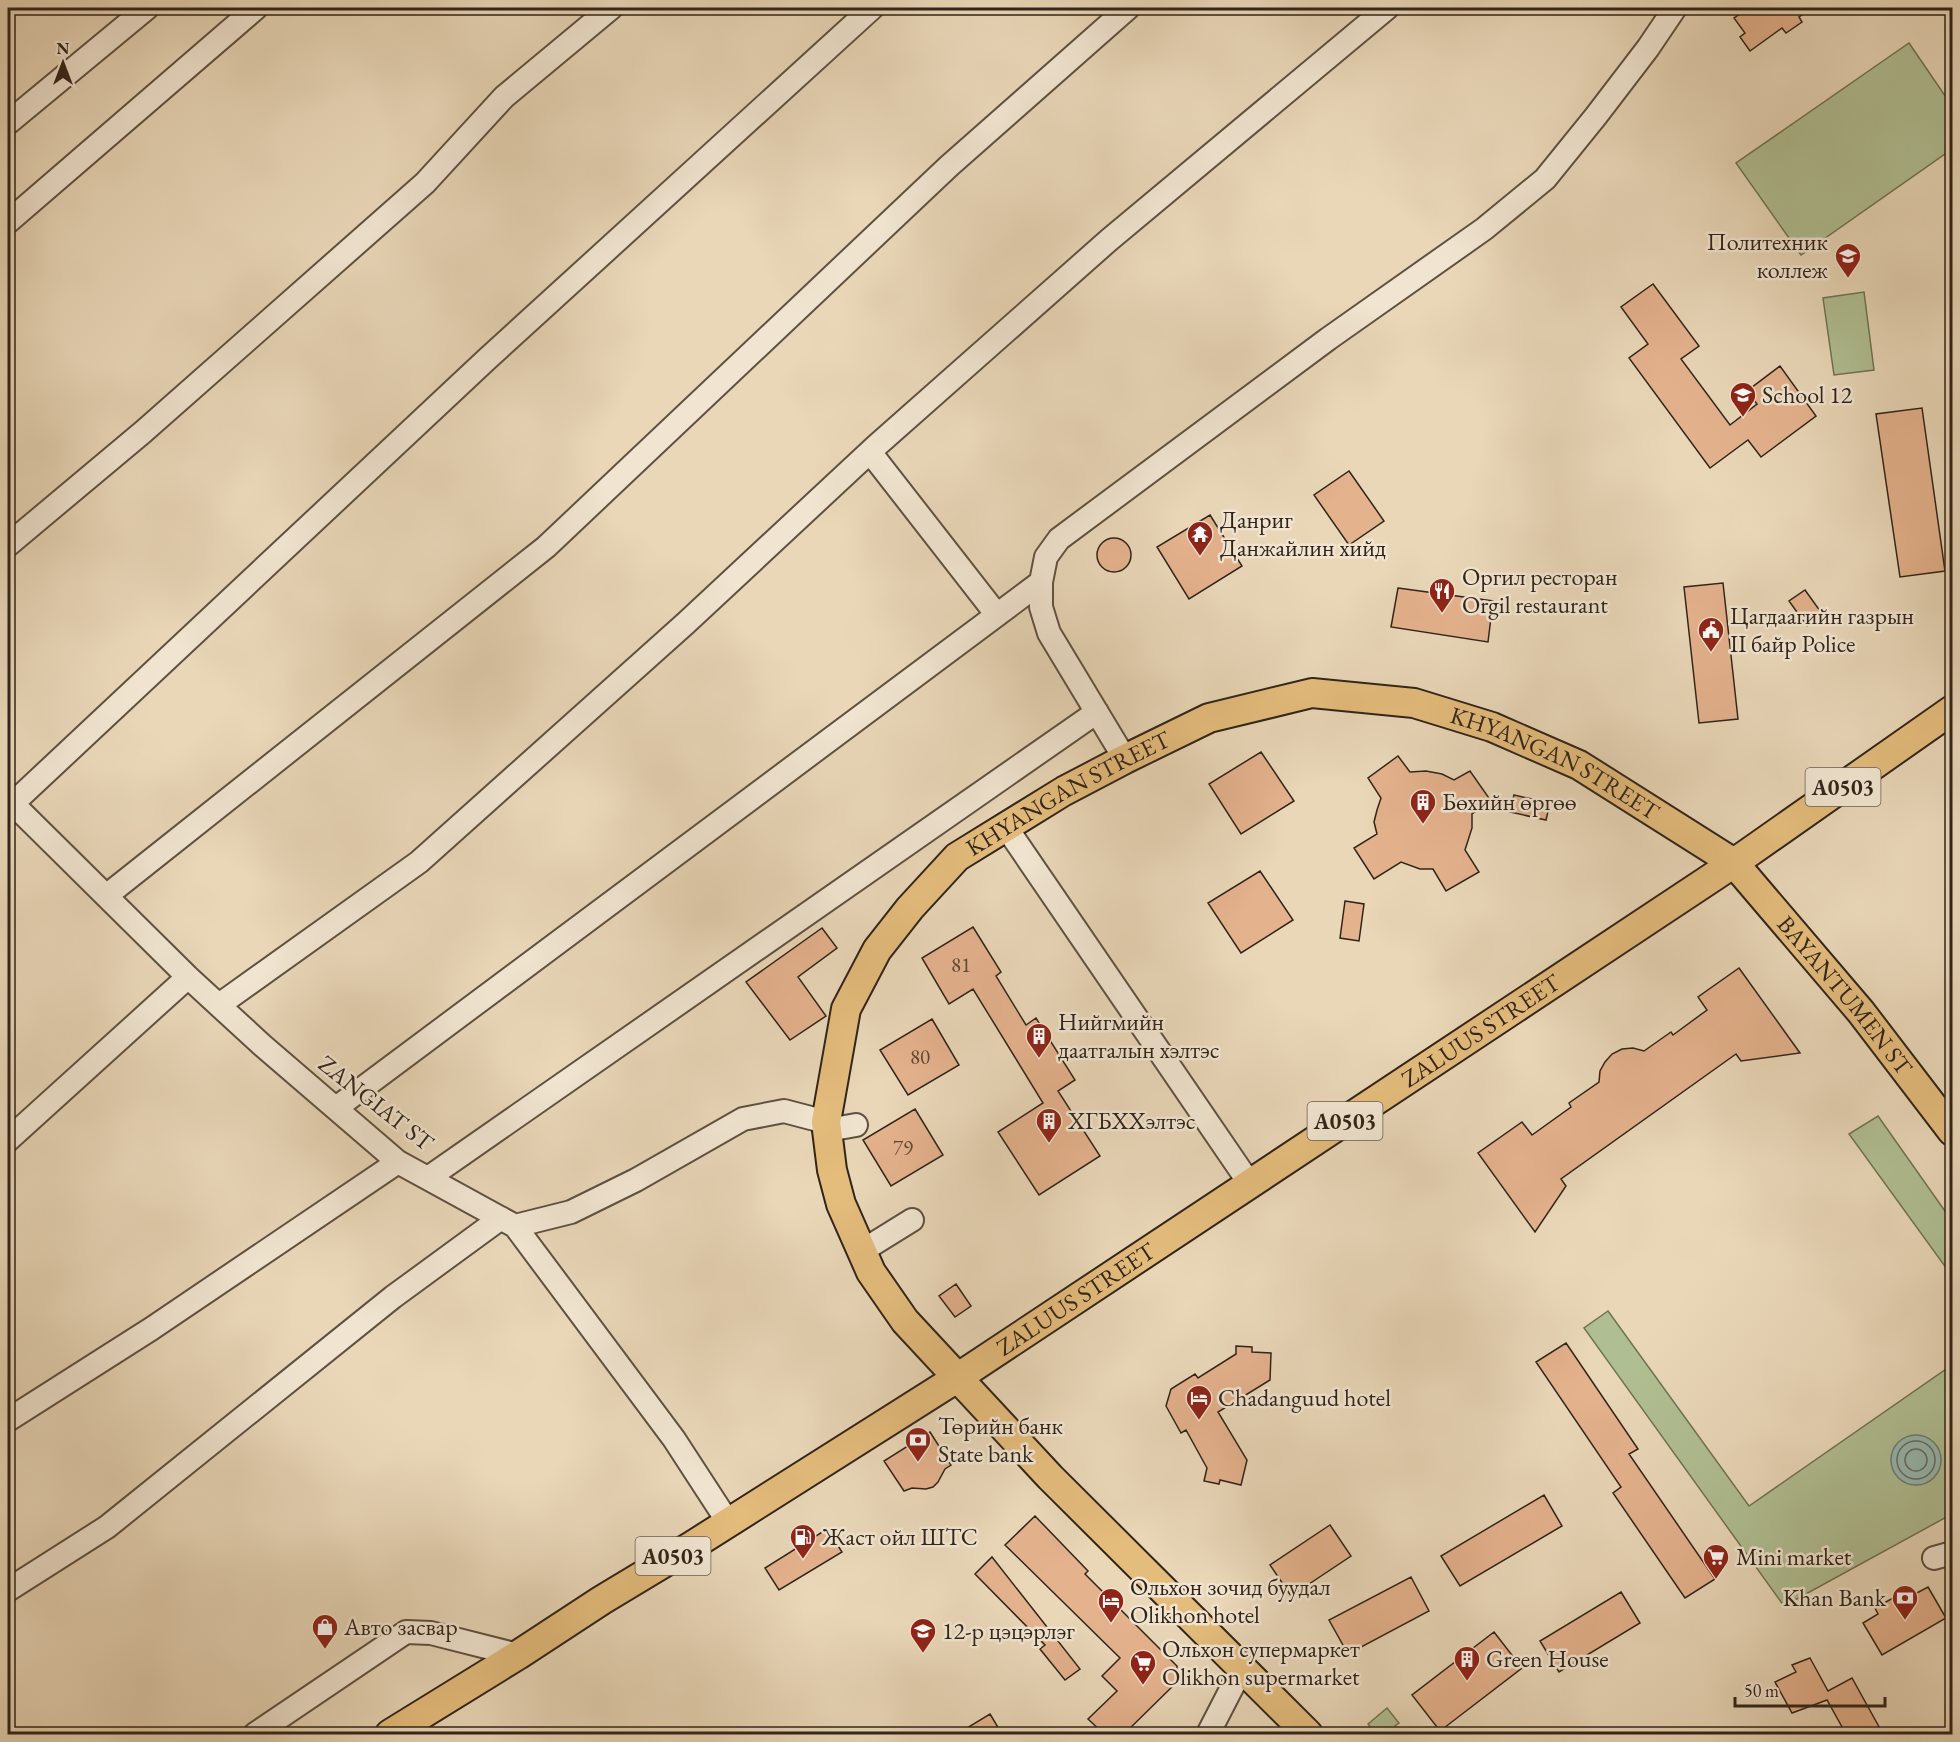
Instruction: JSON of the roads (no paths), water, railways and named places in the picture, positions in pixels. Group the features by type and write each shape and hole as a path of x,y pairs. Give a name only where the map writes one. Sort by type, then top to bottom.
{"main road":[{"name":"KHYANGAN STREET","path":"1308,1734 1050,1477 905,1321 872,1272 837,1192 827,1126 846,1008 877,950 910,908 957,857 1064,791 1209,718 1312,693 1414,703 1492,727 1579,765 1734,863"},
{"name":"A0503","path":"1734,863 1953,710"},
{"name":"BAYANTUMEN ST","path":"1734,863 1862,1012 1953,1131"},
{"name":"ZALUUS STREET","path":"957,1378 1734,863"},
{"name":"A0503","path":"390,1734 957,1378"}],"street":[{"path":"8,123 147,8"},
{"path":"8,222 256,8"},
{"path":"8,545 143,432 426,183 504,97 611,8"},
{"path":"9,804 486,360 872,8"},
{"path":"106,896 546,547 949,166 1128,8"},
{"path":"219,1005 419,862 686,622 870,452 1109,240 1387,8"},
{"path":"1125,759 1049,633 1041,608 1041,582 1046,557 1059,539 1328,339 1484,230 1545,179 1603,108 1676,8"},
{"path":"870,452 997,615"},
{"path":"336,1108 1041,582"},
{"path":"428,1178 1096,712"},
{"name":"ZANGIAT ST","path":"9,804 188,977 262,1045 398,1162 514,1227 674,1439 728,1522"},
{"path":"1006,827 1250,1184"},
{"path":"8,1140 188,977"},
{"path":"8,1590 107,1527 393,1297 514,1227 571,1212 636,1180 743,1119 784,1111 827,1126 856,1125"},
{"path":"8,1420 151,1329 398,1162"},
{"path":"862,1251 912,1220"},
{"path":"255,1734 406,1632 431,1633 518,1655"},
{"path":"1208,1734 1242,1668"}],"water":[{"path":"1916,1435 1925,1437 1936,1446 1941,1460 1939,1469 1930,1480 1916,1485 1907,1483 1896,1474 1891,1460 1893,1451 1902,1440"}],"place":[{"name":"Политехник коллеж","path":"1848,279"},
{"name":"School 12","path":"1743,418"},
{"name":"Данриг Данжайлин хийд","path":"1200,557"},
{"name":"Оргил ресторан Orgil restaurant","path":"1442,614"},
{"name":"Цагдаагийн газрын II байр Police","path":"1711,653"},
{"name":"Бөхийн өргөө","path":"1423,825"},
{"name":"Нийгмийн даатгалын хэлтэс","path":"1039,1059"},
{"name":"ХГБХХэлтэс","path":"1049,1144"},
{"name":"Chadanguud hotel","path":"1199,1421"},
{"name":"Төрийн банк State bank","path":"918,1463"},
{"name":"Жаст ойл ШТС","path":"803,1560"},
{"name":"Mini market","path":"1716,1580"},
{"name":"Khan Bank","path":"1905,1621"},
{"name":"Ольхон зочид буудал Olikhon hotel","path":"1111,1624"},
{"name":"Авто засвар","path":"325,1650"},
{"name":"12-р цэцэрлэг","path":"923,1654"},
{"name":"Green House","path":"1467,1682"},
{"name":"Ольхон супермаркет Olikhon supermarket","path":"1143,1686"}]}
